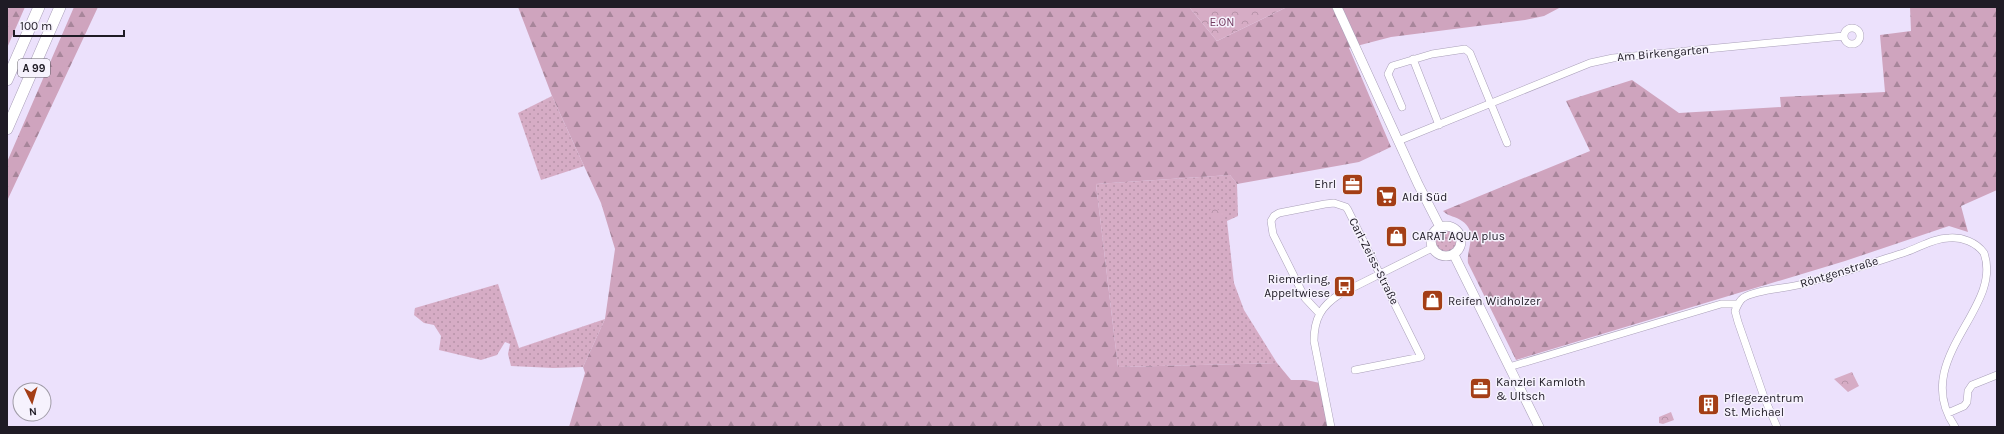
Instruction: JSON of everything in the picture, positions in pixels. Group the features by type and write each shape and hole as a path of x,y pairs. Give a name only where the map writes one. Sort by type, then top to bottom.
{"highway":[{"name":"A 99","path":"7,80 39,7"},
{"name":"A 99","path":"7,128 60,7"}],"main road":[{"path":"1337,7 1374,90 1440,227"},
{"path":"1440,227 1452,227 1460,234 1461,246 1454,255 1441,256 1432,248 1431,239 1436,230 1440,227"},
{"path":"1454,255 1539,427"}],"street":[{"name":"Am Birkengarten","path":"1398,140 1491,105 1590,63 1613,58 1844,36"},
{"path":"1402,107 1390,80 1389,70 1392,66 1413,59 1458,49 1465,49 1470,53 1507,143"},
{"path":"1413,59 1439,125"},
{"name":"Carl-Zeiss-Straße","path":"1319,313 1305,298 1274,234 1271,221 1274,216 1279,213 1334,203 1346,207 1421,357 1355,370"},
{"name":"Röntgenstraße","path":"1509,367 1721,304 1738,304 1743,298 1752,295 1801,285 1907,252 1934,241 1949,238 1965,240 1983,251 1991,265 1993,282"},
{"path":"1331,427 1314,341 1314,330 1319,313 1323,307 1340,294 1432,248"},
{"path":"1738,304 1735,311 1745,345 1764,397 1777,427"},
{"path":"1955,427 1948,413 1943,392 1945,380 1963,340 1982,312"},
{"path":"1948,413 1964,406 1967,402 1968,391 1972,385 1997,375"}],"green space":[{"path":"9,7 25,7 7,48 7,11"},
{"path":"74,7 98,7 7,201 7,162"},
{"path":"518,7 1189,7 1217,41 1287,7 1561,7 1544,16 1525,20 1391,37 1349,48 1391,147 1359,162 1237,184 1230,175 1096,184 1118,367 1277,363 1291,380 1306,380 1320,383 1329,427 569,427 585,373 583,367 605,319 615,249 601,203 552,96"},
{"name":"E.ON","path":"1189,7 1287,7 1217,41"},
{"path":"1910,7 1997,7 1997,190 1961,206 1968,232 1949,226 1845,261 1516,360 1468,263 1471,241 1470,231 1462,221 1443,211 1590,151 1566,101 1632,80 1679,113 1781,107 1780,97 1885,92 1880,35 1911,31"},
{"path":"552,96 584,166 541,180 518,113"},
{"path":"1230,175 1237,184 1238,216 1227,221 1234,283 1244,310 1277,363 1118,367 1096,184"},
{"path":"1211,209 1217,209 1226,215 1224,217 1221,216 1219,219 1212,218 1207,213"},
{"path":"1447,229 1455,233 1459,241 1455,249 1447,253 1439,249 1435,241 1439,233"},
{"path":"498,284 519,348 605,319 583,367 553,368 511,366 508,354 510,344 505,342 497,355 481,360 439,350 441,336 434,325 424,323 414,315 415,308"},
{"path":"1852,372 1859,386 1848,392 1834,379"},
{"path":"1671,412 1674,420 1663,424 1659,423 1659,417"}],"place":[{"name":"Ehrl","path":"1352,184"},
{"name":"Aldi Süd","path":"1387,197"},
{"name":"CARAT AQUA plus","path":"1396,236"},
{"name":"Riemerling, Appeltwiese","path":"1345,286"},
{"name":"Reifen Widholzer","path":"1433,301"},
{"name":"Kanzlei Kamloth & Ultsch","path":"1481,389"},
{"name":"Pflegezentrum St. Michael","path":"1708,405"}]}
